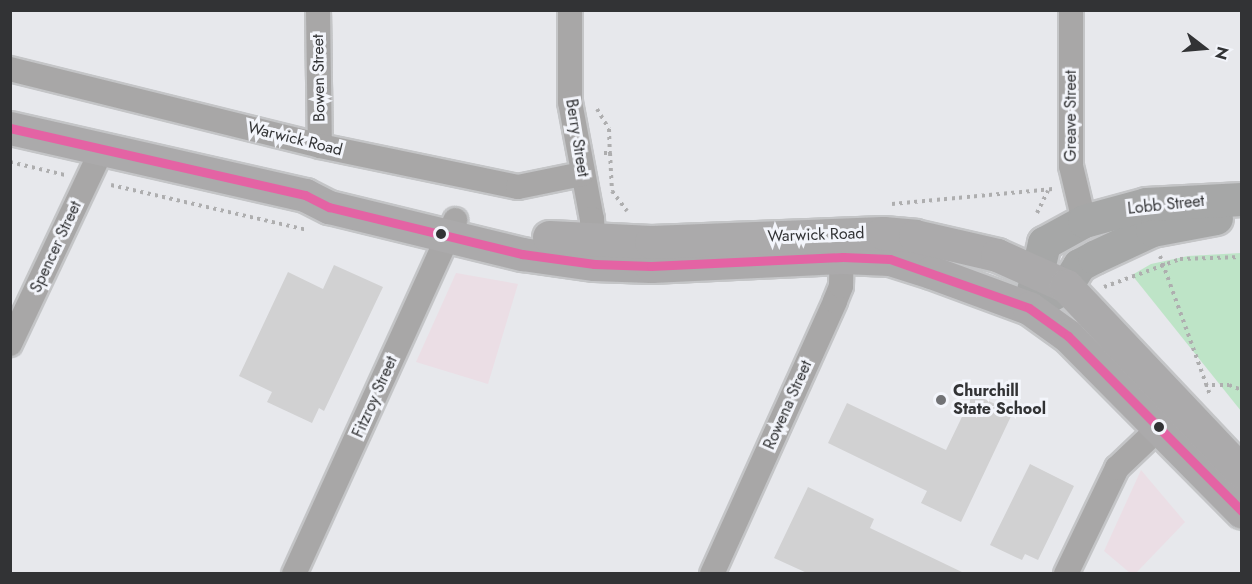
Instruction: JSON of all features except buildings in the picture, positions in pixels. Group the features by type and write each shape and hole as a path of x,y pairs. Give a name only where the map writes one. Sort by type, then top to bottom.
{"main road":[{"name":"Warwick Road","path":"10,128 305,195 327,194 451,229 522,254 756,249 842,244 915,236 997,255 1066,286 1242,472"},
{"name":"Lobb Street","path":"1029,308 1044,243 1084,220 1146,204 1242,200"},
{"name":"Lobb Street","path":"1029,308 1066,286 1079,265 1152,230 1242,214"},
{"name":"Warwick Road","path":"842,244 1029,308 1068,336 1242,512"}],"street":[{"name":"Bowen Street","path":"318,10 320,146"},
{"name":"Berry Street","path":"570,10 570,102 595,252"},
{"name":"Greave Street","path":"1071,10 1074,188 1084,220"},
{"name":"Warwick Road","path":"10,69 320,146 518,187 582,174"},
{"name":"Spencer Street","path":"10,344 102,149"},
{"name":"Fitzroy Street","path":"294,573 451,229"},
{"name":"Rowena Street","path":"712,573 835,301 842,244"},
{"path":"1066,573 1117,468 1158,429"}],"path":[{"path":"595,106 609,129 612,191 625,210 635,214"},
{"path":"600,152 610,153"},
{"path":"10,162 314,231"},
{"path":"888,204 1074,188"},
{"path":"1035,216 1048,190"},
{"path":"1152,230 1211,399"},
{"path":"1103,287 1180,259 1242,257"},
{"path":"1205,385 1229,385 1242,390"}],"shaded area":[{"path":"456,273 518,284 488,384 416,362"},
{"path":"1141,470 1185,522 1136,573 1130,573 1104,551"}],"green space":[{"path":"1242,253 1241,411 1132,275 1151,264 1188,256"}],"transit line":[{"path":"10,128 305,195 329,207 522,254 594,264 651,266 843,257 890,259 1029,308 1068,336 1242,511"}],"place":[{"name":"Churchill State School","path":"941,400"}]}
